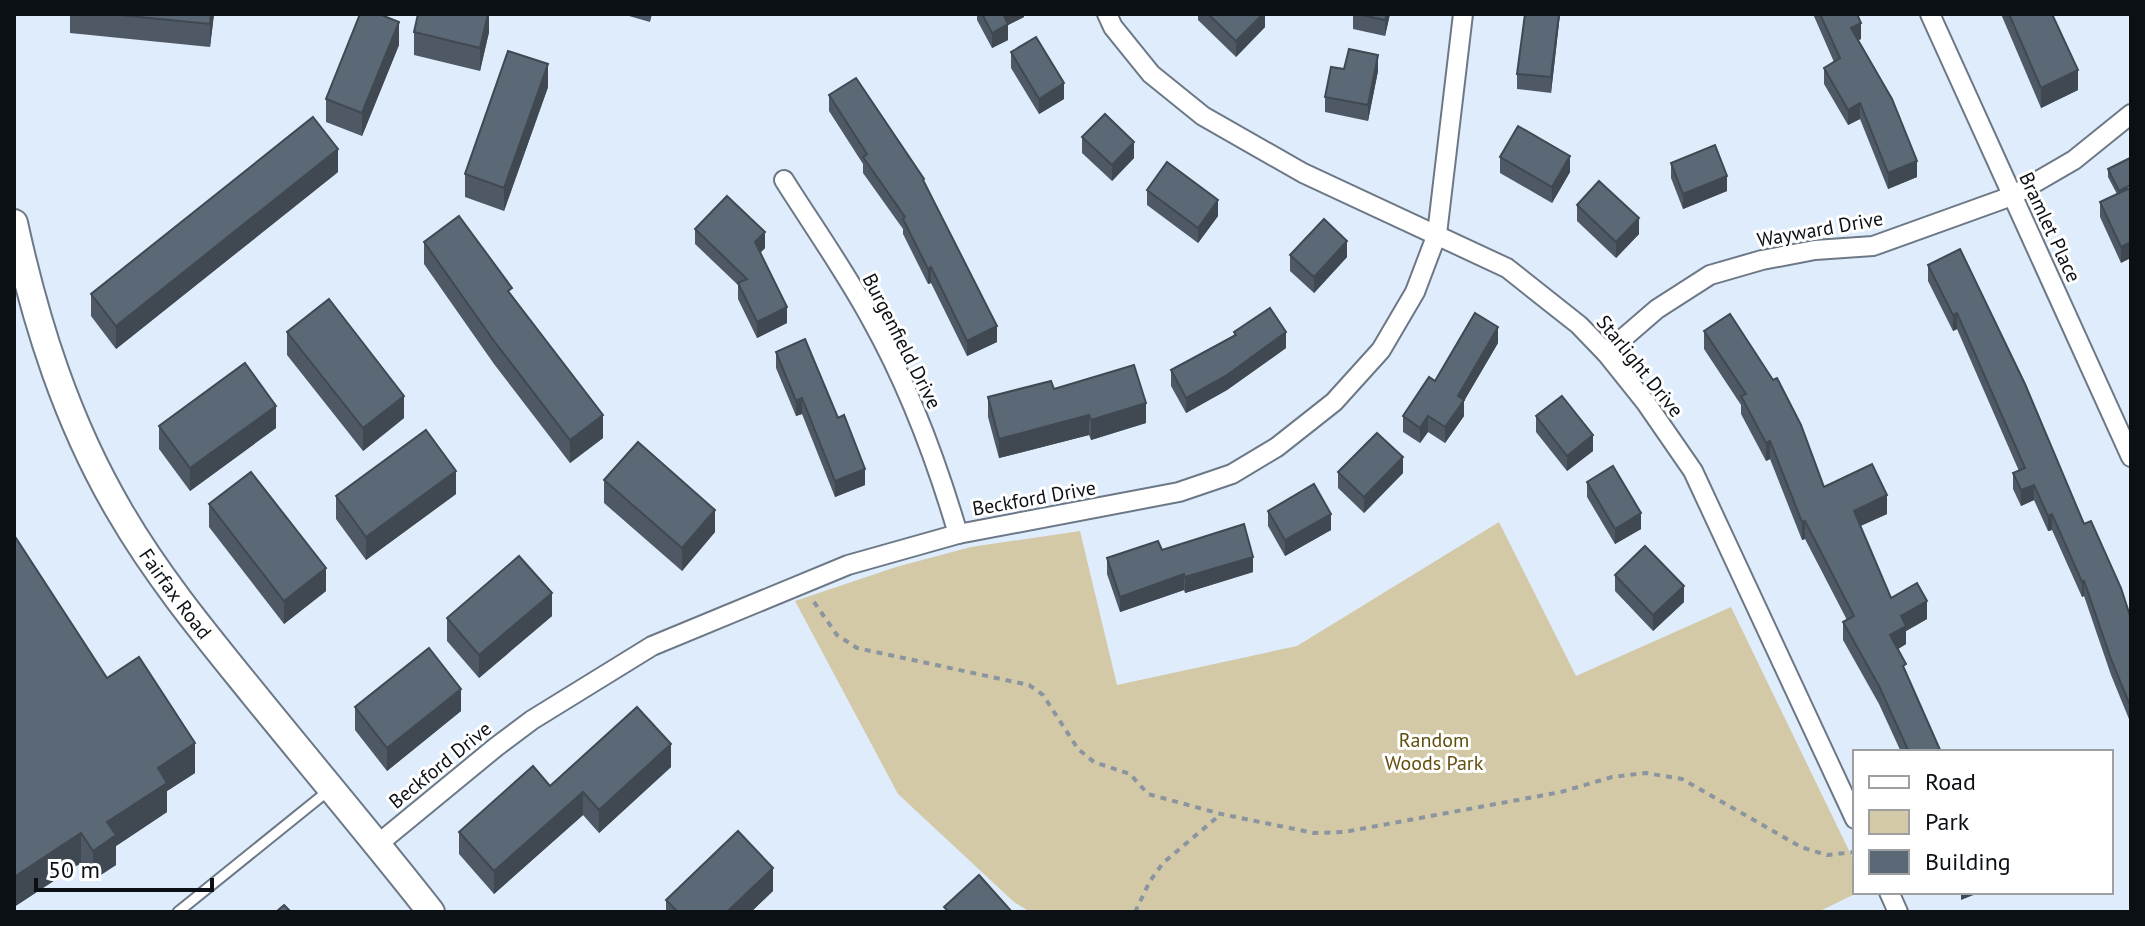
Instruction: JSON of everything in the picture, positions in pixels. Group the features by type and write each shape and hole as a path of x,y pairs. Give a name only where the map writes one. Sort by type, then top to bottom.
{"street":[{"name":"Starlight Drive","path":"1107,14 1113,27 1151,74 1203,116 1303,173 1507,268 1579,325 1606,353 1646,403 1693,471 1853,815"},
{"name":"Beckford Drive","path":"378,844 496,747 585,685 652,646 848,565 958,534 1179,492 1232,474 1277,447 1334,402 1381,350 1415,292 1437,234 1463,14"},
{"name":"Bramlet Place","path":"1930,14 2131,457"},
{"name":"Wayward Drive","path":"1606,353 1657,309 1710,275 1762,260 1815,250 1873,246 2012,196 2074,160 2131,114"},
{"name":"Burgenfield Drive","path":"784,180 877,331 938,465 958,534"},
{"name":"Fairfax Road","path":"14,223 42,334 59,384 120,512 187,611 431,912"}],"lane":[{"path":"178,912 330,789"}],"path":[{"path":"802,583 837,635 857,648 1029,685 1043,695 1078,749 1094,762 1130,774 1148,794 1221,814 1314,833 1344,832 1561,792 1612,777 1646,773 1682,779 1801,847 1827,855 1853,852"},
{"path":"1135,912 1163,863 1221,814"}],"green space":[{"name":"Random Woods Park","path":"1499,522 1576,676 1731,607 1853,859 1855,894 1818,912 1030,912 1014,902 898,794 795,601 896,567 971,547 1080,531 1117,685 1297,646"}],"building":[{"path":"109,14 211,14 210,24"},
{"path":"360,14 379,14 399,22 362,113 326,99"},
{"path":"418,14 488,14 480,48 414,32"},
{"path":"982,14 1003,14 1008,24 992,33"},
{"path":"1208,14 1263,14 1236,41"},
{"path":"1357,14 1387,14 1385,20"},
{"path":"1525,14 1559,14 1551,77 1517,74"},
{"path":"1820,14 1857,14 1861,23 1851,28 1892,99 1917,161 1888,173 1860,103 1848,110 1824,68 1840,58"},
{"path":"2009,14 2052,14 2078,70 2041,88"},
{"path":"1036,37 1064,83 1039,99 1011,52"},
{"path":"1349,49 1378,55 1368,105 1325,97 1331,67 1344,69"},
{"path":"508,51 548,64 504,188 465,174"},
{"path":"856,78 924,179 997,326 967,341 931,267 928,269 903,219 905,217 863,157 867,154 829,95"},
{"path":"1105,114 1134,142 1112,165 1082,137"},
{"path":"313,117 338,149 116,326 91,294"},
{"path":"1518,126 1570,156 1552,187 1500,157"},
{"path":"1715,145 1727,176 1683,194 1671,163"},
{"path":"2130,158 2131,185 2119,191 2108,169"},
{"path":"1167,162 1218,200 1198,228 1147,190"},
{"path":"1599,181 1639,218 1616,242 1577,205"},
{"path":"2130,188 2131,242 2121,247 2100,202"},
{"path":"727,196 765,232 755,242 787,307 757,322 738,283 747,279 695,229"},
{"path":"459,216 512,288 508,291 603,415 570,440 494,341 424,242"},
{"path":"1324,219 1347,241 1314,277 1290,255"},
{"path":"1960,249 2025,384 2084,524 2091,521 2121,588 2131,619 2131,708 2084,581 2052,514 2048,516 2034,485 2021,490 2013,473 2025,468 1957,313 1953,315 1928,265"},
{"path":"329,299 404,396 363,428 287,332"},
{"path":"1270,308 1286,332 1227,375 1186,398 1171,370 1236,335 1234,332"},
{"path":"1475,313 1498,327 1458,396 1464,400 1445,427 1428,416 1420,428 1403,416 1429,377 1435,381"},
{"path":"1730,314 1773,380 1777,378 1801,425 1824,487 1872,464 1887,495 1854,511 1891,598 1917,583 1927,601 1901,616 1906,626 1890,635 1906,664 1903,666 1940,750 1908,750 1879,686 1843,622 1854,616 1805,521 1802,522 1770,441 1766,443 1741,396 1746,394 1704,331"},
{"path":"805,339 838,418 844,415 865,469 835,481 802,398 796,401 776,352"},
{"path":"245,363 276,406 190,468 159,426"},
{"path":"1134,365 1146,403 1091,420 1089,415 999,439 988,397 1051,381 1054,389"},
{"path":"1562,396 1593,435 1567,456 1536,416"},
{"path":"426,430 456,471 366,537 336,496"},
{"path":"1377,433 1403,457 1364,497 1338,472"},
{"path":"638,442 715,510 682,548 604,480"},
{"path":"1613,466 1641,513 1615,529 1587,482"},
{"path":"251,472 326,568 284,601 209,504"},
{"path":"1314,484 1331,514 1285,540 1268,511"},
{"path":"1244,524 1253,557 1185,577 1184,574 1120,597 1107,558 1158,541 1162,550"},
{"path":"14,535 107,678 139,657 195,743 158,768 167,783 107,822 116,835 93,851 81,833 14,877"},
{"path":"1645,546 1684,586 1653,615 1615,575"},
{"path":"519,556 552,593 479,655 447,618"},
{"path":"429,648 461,689 387,748 355,707"},
{"path":"637,707 671,744 599,810 583,792 494,871 459,832 533,766 550,786"},
{"path":"738,831 773,868 727,912 678,912 666,900"},
{"path":"979,875 1012,912 949,912 944,907"},
{"path":"284,905 291,912 276,912"}]}
